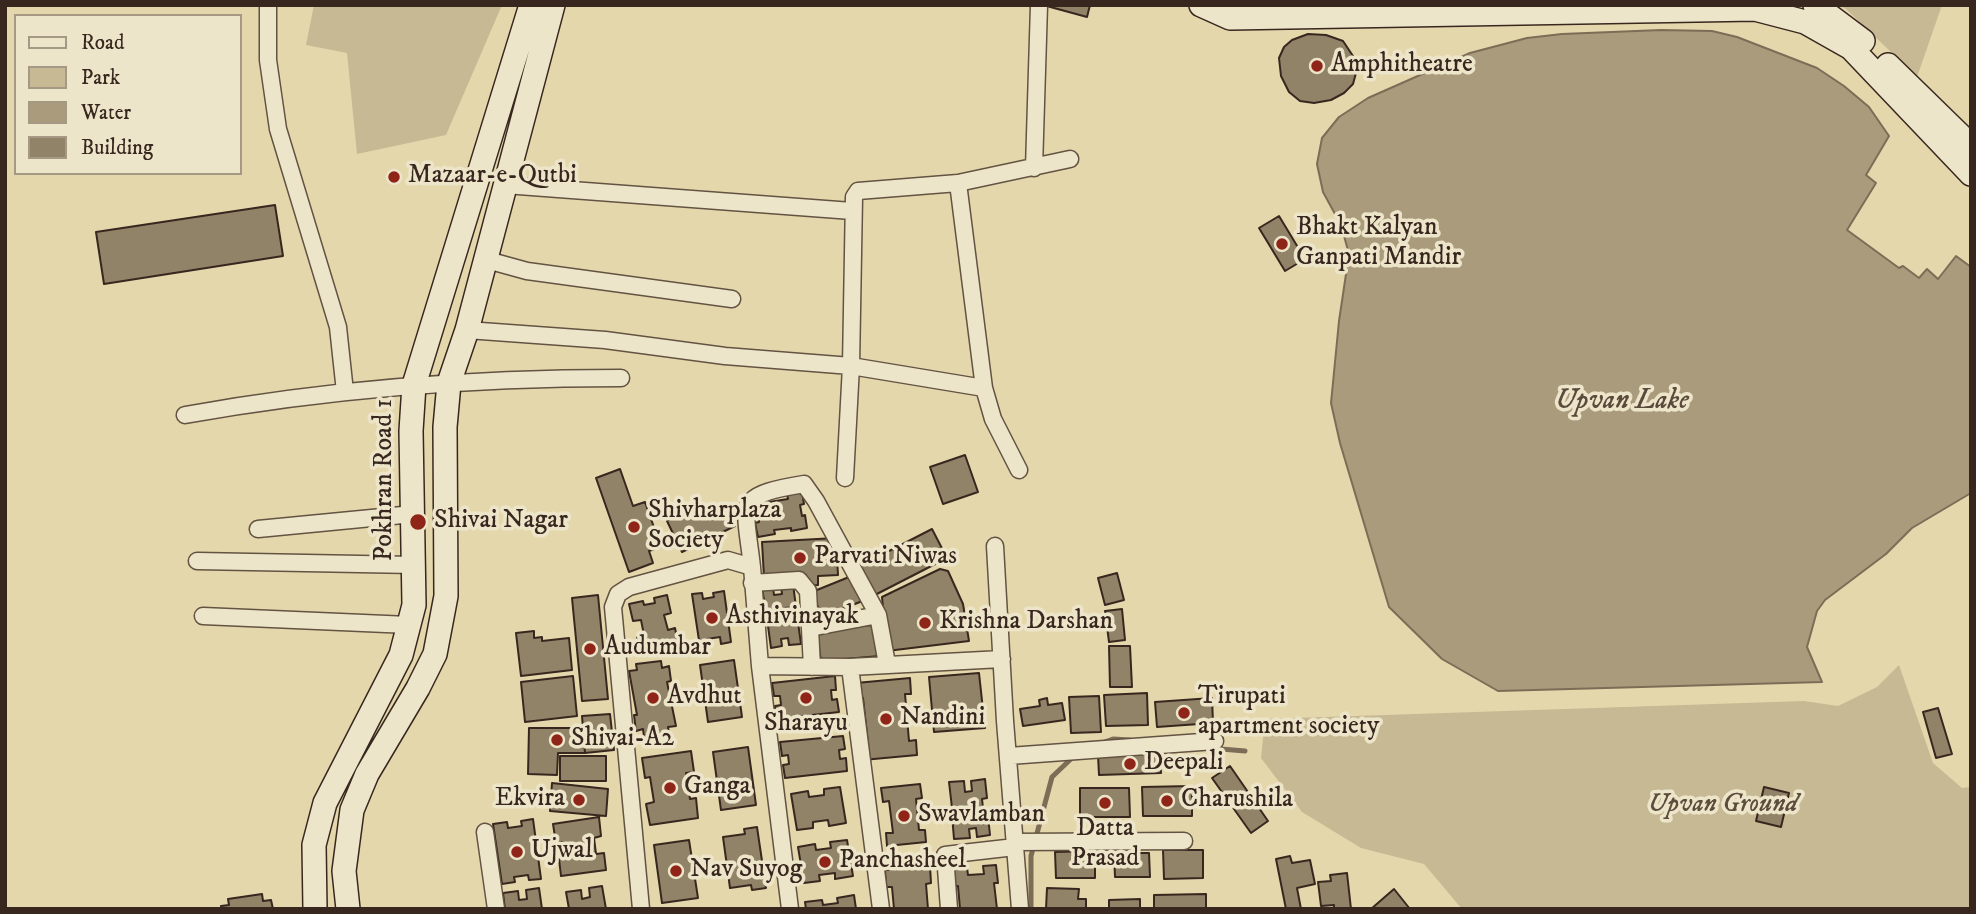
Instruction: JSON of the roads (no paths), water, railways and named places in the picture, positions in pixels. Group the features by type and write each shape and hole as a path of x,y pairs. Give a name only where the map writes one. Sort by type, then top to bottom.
{"main road":[{"name":"Pokhran Road 1","path":"315,909 314,845 325,803 401,655 414,605 411,431 414,385 531,5"},
{"path":"348,909 344,871 352,810 367,774 435,654 446,596 445,427 449,383 487,260 553,5"},
{"path":"1200,5 1232,12 1755,9 1805,22 1851,48 1969,170"},
{"path":"1815,5 1860,38 1971,146"}],"street":[{"path":"268,5 268,60 278,129 338,327 345,392"},
{"path":"1034,167 1039,5"},
{"path":"845,478 851,366 852,211 854,197 858,191 958,183 1070,159"},
{"path":"958,183 984,388 993,419 1019,470"},
{"path":"505,185 852,211"},
{"path":"487,260 527,271 732,299"},
{"path":"467,330 605,340 725,356 851,366 984,388"},
{"path":"185,415 414,385 533,378 621,377"},
{"path":"790,909 760,666 745,508 751,498 768,489 804,484 878,615 887,664"},
{"path":"258,529 413,514"},
{"path":"995,546 1020,909"},
{"path":"641,909 613,607 618,594 629,587 728,560 752,575 799,580 808,591 812,667"},
{"path":"197,561 414,565"},
{"path":"810,628 878,615"},
{"path":"204,616 409,625"},
{"path":"760,666 850,667 1002,659"},
{"path":"850,667 881,909"},
{"path":"1009,757 1214,741"},
{"path":"485,832 496,909"},
{"path":"949,909 945,855 1015,845 1184,841"}],"water":[{"name":"Upvan Lake","path":"1661,30 1712,31 1737,37 1817,68 1869,107 1889,136 1866,175 1876,183 1847,230 1899,268 1903,266 1919,278 1927,269 1938,279 1956,256 1971,267 1971,493 1912,528 1886,554 1825,600 1817,611 1807,647 1822,682 1498,691 1442,659 1389,607 1340,443 1331,403 1349,254 1341,225 1323,192 1317,164 1322,138 1339,117 1368,98 1470,53 1527,38"}],"waterway":[{"path":"1102,743 1113,739 1130,740"},
{"path":"1209,748 1245,751"},
{"path":"1031,909 1031,856 1052,777 1074,756"}],"place":[{"name":"Amphitheatre","path":"1317,66"},
{"name":"Mazaar-e-Qutbi","path":"394,177"},
{"name":"Bhakt Kalyan Ganpati Mandir","path":"1282,244"},
{"name":"Shivai Nagar","path":"418,522"},
{"name":"Shivharplaza Society","path":"634,527"},
{"name":"Parvati Niwas","path":"800,558"},
{"name":"Asthivinayak","path":"712,618"},
{"name":"Krishna Darshan","path":"925,623"},
{"name":"Audumbar","path":"590,649"},
{"name":"Avdhut","path":"653,698"},
{"name":"Sharayu","path":"806,698"},
{"name":"Tirupati apartment society","path":"1184,713"},
{"name":"Nandini","path":"886,719"},
{"name":"Shivai-A2","path":"557,740"},
{"name":"Deepali","path":"1130,764"},
{"name":"Ganga","path":"670,788"},
{"name":"Ekvira","path":"579,800"},
{"name":"Charushila","path":"1167,801"},
{"name":"Datta Prasad","path":"1105,803"},
{"name":"Swavlamban","path":"904,816"},
{"name":"Ujwal","path":"517,852"},
{"name":"Panchasheel","path":"825,862"},
{"name":"Nav Suyog","path":"676,871"}],"park label":[{"name":"Upvan Ground","path":"1723,806"}]}
